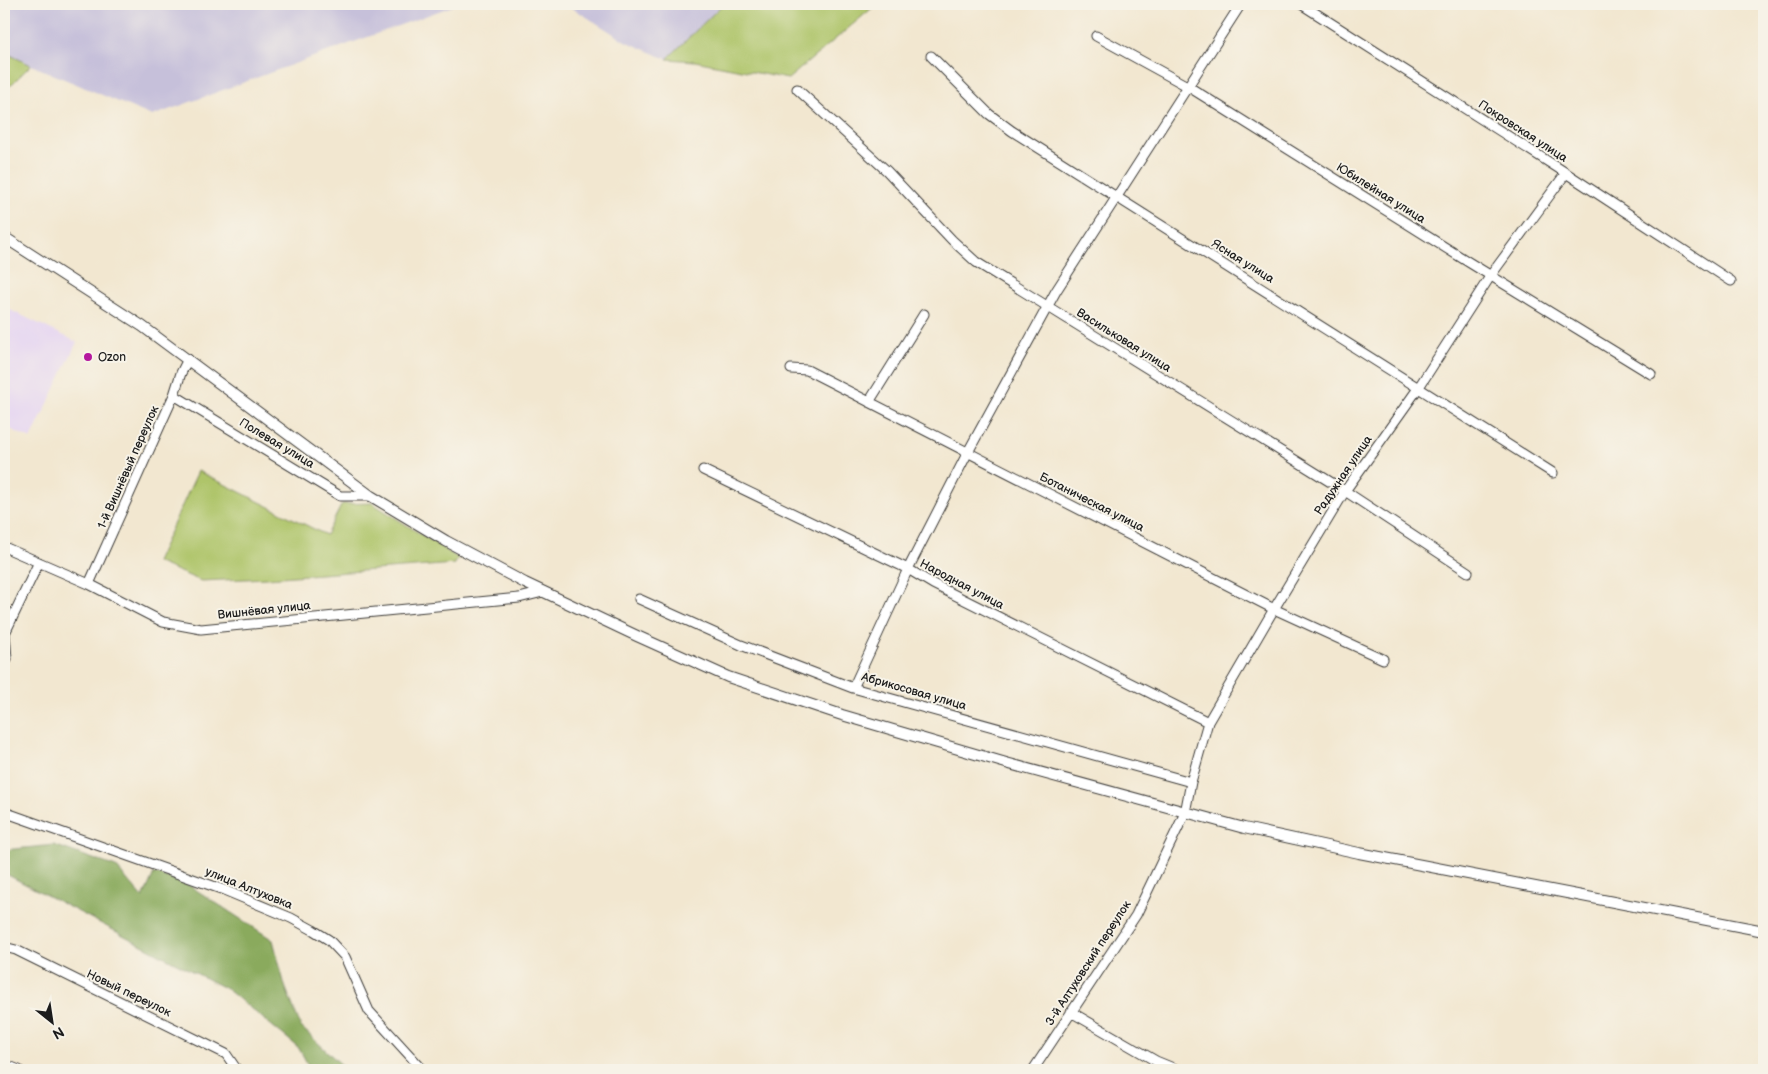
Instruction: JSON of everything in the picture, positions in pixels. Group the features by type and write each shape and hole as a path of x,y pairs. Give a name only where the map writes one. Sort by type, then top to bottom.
{"street":[{"path":"854,688 908,569 968,452 1048,307 1241,4"},
{"name":"Покровская улица","path":"1301,4 1731,281"},
{"name":"Юбилейная улица","path":"1096,36 1189,87 1651,374"},
{"name":"Ясная улица","path":"931,56 989,114 1012,131 1553,473"},
{"name":"Васильковая улица","path":"797,89 888,171 976,262 1345,491 1468,572"},
{"name":"Радужная улица","path":"1185,813 1191,782 1208,722 1274,609 1345,491 1419,387 1491,274 1566,173"},
{"path":"4,237 142,326 371,496 446,541 543,592 728,677 851,718 1185,813 1359,854 1764,931"},
{"path":"869,402 924,314"},
{"name":"1-й Вишнёвый переулок","path":"89,584 174,395 188,359"},
{"name":"Ботаническая улица","path":"791,369 807,370 1274,609 1383,659"},
{"name":"Полевая улица","path":"174,395 340,496 371,496"},
{"name":"Народная улица","path":"704,470 908,569 933,584 1208,722"},
{"name":"Вишнёвая улица","path":"4,547 89,584 164,622 201,629 519,598 543,592"},
{"path":"8,659 5,633 39,562"},
{"name":"Абрикосовая улица","path":"639,599 741,645 854,688 1191,782"},
{"name":"улица Алтуховка","path":"4,812 224,890 291,918 313,930 328,940 345,957 369,1011 423,1070"},
{"name":"3-й Алтуховский переулок","path":"1033,1070 1136,915 1185,813"},
{"name":"Новый переулок","path":"4,947 226,1054 237,1070"},
{"path":"1070,1012 1156,1060 1178,1070"},
{"path":"4,1064 19,1070"}],"shaded area":[{"path":"6,4 458,4 152,116 4,52 4,8"},
{"path":"566,4 723,4 667,59 625,41"},
{"path":"4,307 77,342 31,439 4,426"}],"green space":[{"path":"723,4 877,4 788,79 695,61 667,59"},
{"path":"4,52 31,65 4,92"},
{"path":"198,471 326,535 342,504 372,503 458,558 455,564 201,581 156,562"},
{"path":"54,845 116,867 143,898 154,873 187,884 273,940 285,986 301,1027 347,1070 311,1070 298,1047 228,990 4,873 4,850"}],"place":[{"name":"Ozon","path":"88,357"}]}
